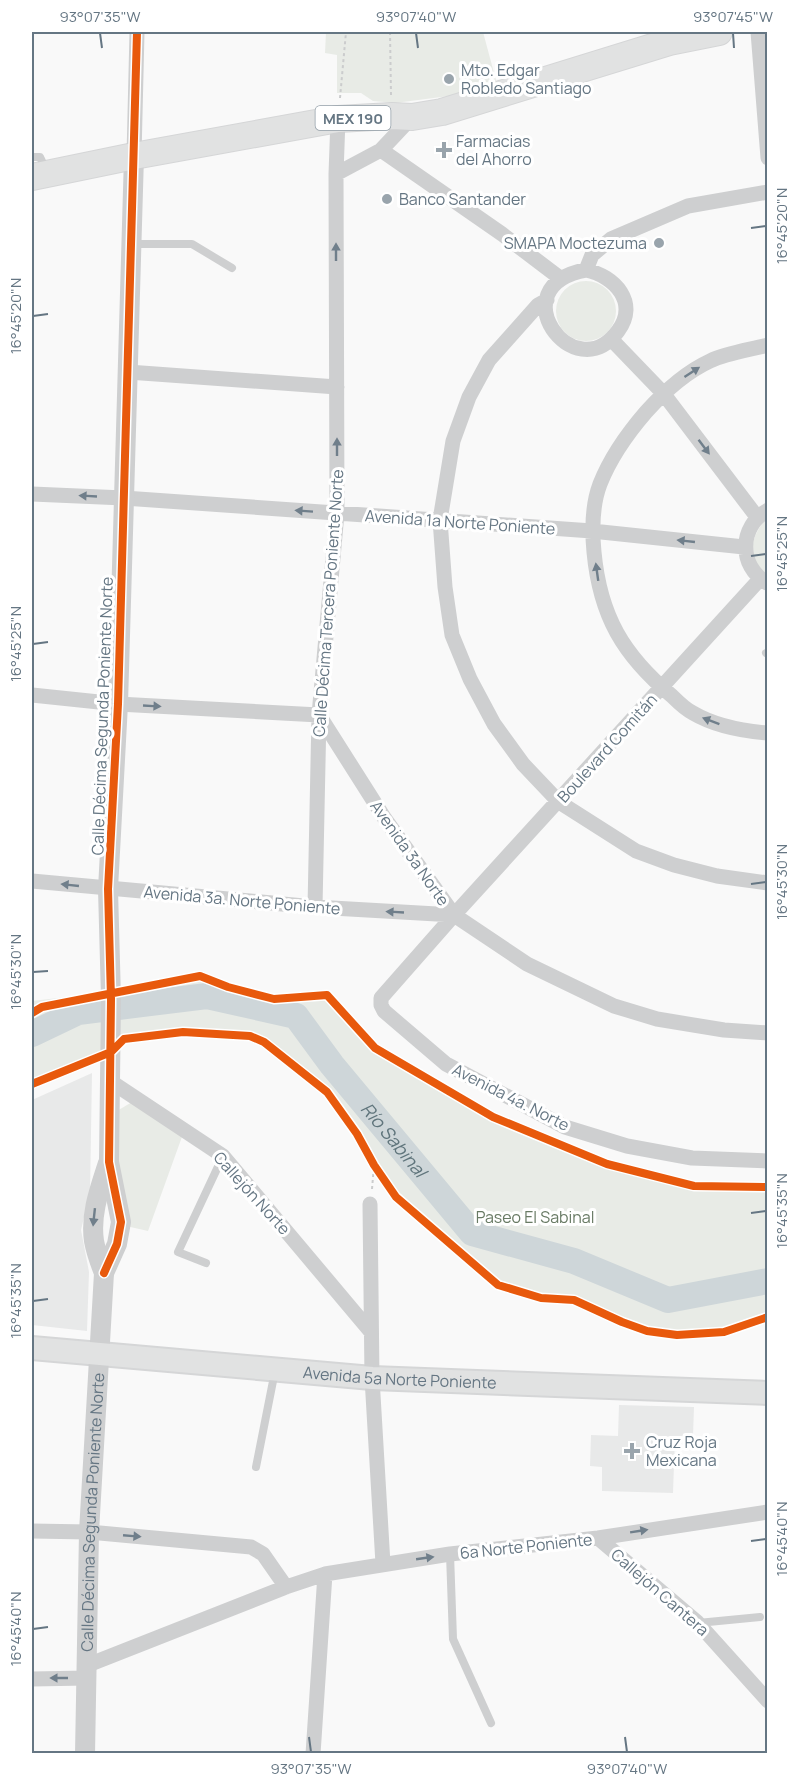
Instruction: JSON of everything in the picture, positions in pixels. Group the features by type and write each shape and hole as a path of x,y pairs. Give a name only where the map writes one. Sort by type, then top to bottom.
{"main road":[{"name":"MEX 190","path":"37,169 134,156 338,119 402,117 471,105 679,37 719,32"},
{"name":"Avenida 5a Norte Poniente","path":"32,1348 372,1378 768,1393"}],"street":[{"path":"134,156 137,32"},
{"path":"758,32 768,158"},
{"path":"336,174 381,150 402,117"},
{"name":"Calle Décima Tercera Poniente Norte","path":"315,907 319,715 337,513 336,174 338,119"},
{"path":"381,150 502,234 560,278"},
{"name":"Calle Décima Segunda Poniente Norte","path":"85,1754 89,1532 98,1354 104,1273 117,1244 121,1222 109,1162 111,999 108,889 118,704 134,156"},
{"path":"586,270 592,255 611,239 688,206 768,192"},
{"path":"586,270 600,273 611,279 620,290 625,303 625,316 611,339 600,346 586,349 573,347 561,340 552,330 547,318 547,300 549,289 560,278 586,270"},
{"path":"547,300 538,305 489,360 470,397 453,441 440,520 445,587 452,635 470,680 494,724 523,764 559,802 636,851 674,865 717,876 768,883"},
{"path":"611,339 663,393 762,514 750,526 744,547 746,559 752,570 764,581"},
{"path":"768,345 710,361 663,393 625,436 599,486 592,531 599,588 605,609 620,639 639,665 692,713 707,720 747,731 768,732"},
{"path":"128,372 337,387"},
{"name":"Avenida 1a Norte Poniente","path":"32,494 124,498 592,531 744,547"},
{"name":"Boulevard Comitán","path":"381,1005 381,998 454,915 662,687 764,581"},
{"path":"32,695 118,704 319,715"},
{"name":"Avenida 3a Norte","path":"319,715 385,819 454,915 527,964 614,1006 668,1021 724,1030 768,1033"},
{"name":"Avenida 3a. Norte Poniente","path":"32,881 315,907 454,915"},
{"name":"Avenida 4a. Norte","path":"381,1005 384,1011 446,1064 566,1127 627,1146 692,1158 768,1161"},
{"name":"Callejón Norte","path":"110,1081 223,1156 371,1332"},
{"name":"Calle Décima Segunda Poniente Norte","path":"104,1273 94,1242 93,1222 96,1203 109,1162"},
{"path":"370,1204 372,1378 383,1564"},
{"name":"6a Norte Poniente","path":"88,1671 285,1587 325,1574 450,1554 598,1538 768,1512"},
{"path":"32,1531 89,1532 251,1547 262,1554 285,1587"},
{"name":"Callejón Cantera","path":"598,1538 698,1623 768,1701"},
{"path":"313,1754 325,1574"},
{"path":"32,1678 88,1671"}],"lane":[{"path":"131,244 192,244 231,268"},
{"path":"206,1263 178,1252 223,1156"},
{"path":"256,1467 275,1370"},
{"path":"450,1554 453,1640 491,1723"},
{"path":"698,1623 760,1617"}],"path":[{"path":"338,119 346,32"},
{"path":"390,32 402,117"},
{"path":"368,1155 380,1173"},
{"path":"370,1204 374,1165"}],"shaded area":[{"path":"92,1073 90,1192 81,1230 89,1272 87,1331 32,1325 32,1100"},
{"name":"Cruz Roja Mexicana","path":"619,1405 694,1407 693,1436 675,1436 673,1493 602,1491 602,1467 590,1466 591,1435 618,1436"}],"green space":[{"path":"326,32 483,32 497,84 449,96 395,103 373,101 361,93 337,93 337,55 325,53"},
{"path":"580,281 592,281 603,286 611,294 616,311 614,323 603,336 592,341 580,341 569,336 561,328 556,317 556,305 561,294 569,286"},
{"path":"767,518 767,575 756,561 753,547 757,532"},
{"name":"Paseo El Sabinal","path":"200,976 228,987 274,999 327,995 375,1048 493,1117 607,1164 694,1186 767,1187 767,1317 724,1332 677,1335 647,1331 574,1301 541,1298 498,1285 396,1197 330,1096 271,1047 250,1036 183,1032 124,1039 111,1052 32,1084 32,1001 111,992"},
{"path":"132,1102 183,1134 148,1231 126,1226 113,1164 117,1111"}],"waterway":[{"name":"Río Sabinal","path":"32,1034 78,1012 207,996 296,1016 332,1065 472,1233 574,1261 668,1300 768,1281"}],"cycle path":[{"path":"104,1273 117,1244 121,1222 109,1162 111,999 108,889 118,704 137,32"},
{"path":"32,1013 42,1007 200,976 228,987 274,999 327,995 375,1048 493,1117 607,1164 694,1186 768,1187"},
{"path":"32,1084 111,1052 124,1039 183,1032 250,1036 264,1042 327,1092 357,1134 374,1165 396,1197 498,1285 541,1298 574,1300 647,1331 677,1335 724,1332 768,1317"}],"place":[{"name":"Mto. Edgar Robledo Santiago","path":"449,79"},
{"name":"Farmacias del Ahorro","path":"444,150"},
{"name":"Banco Santander","path":"387,199"},
{"name":"SMAPA Moctezuma","path":"659,243"},
{"name":"Cruz Roja Mexicana","path":"632,1451"}]}
